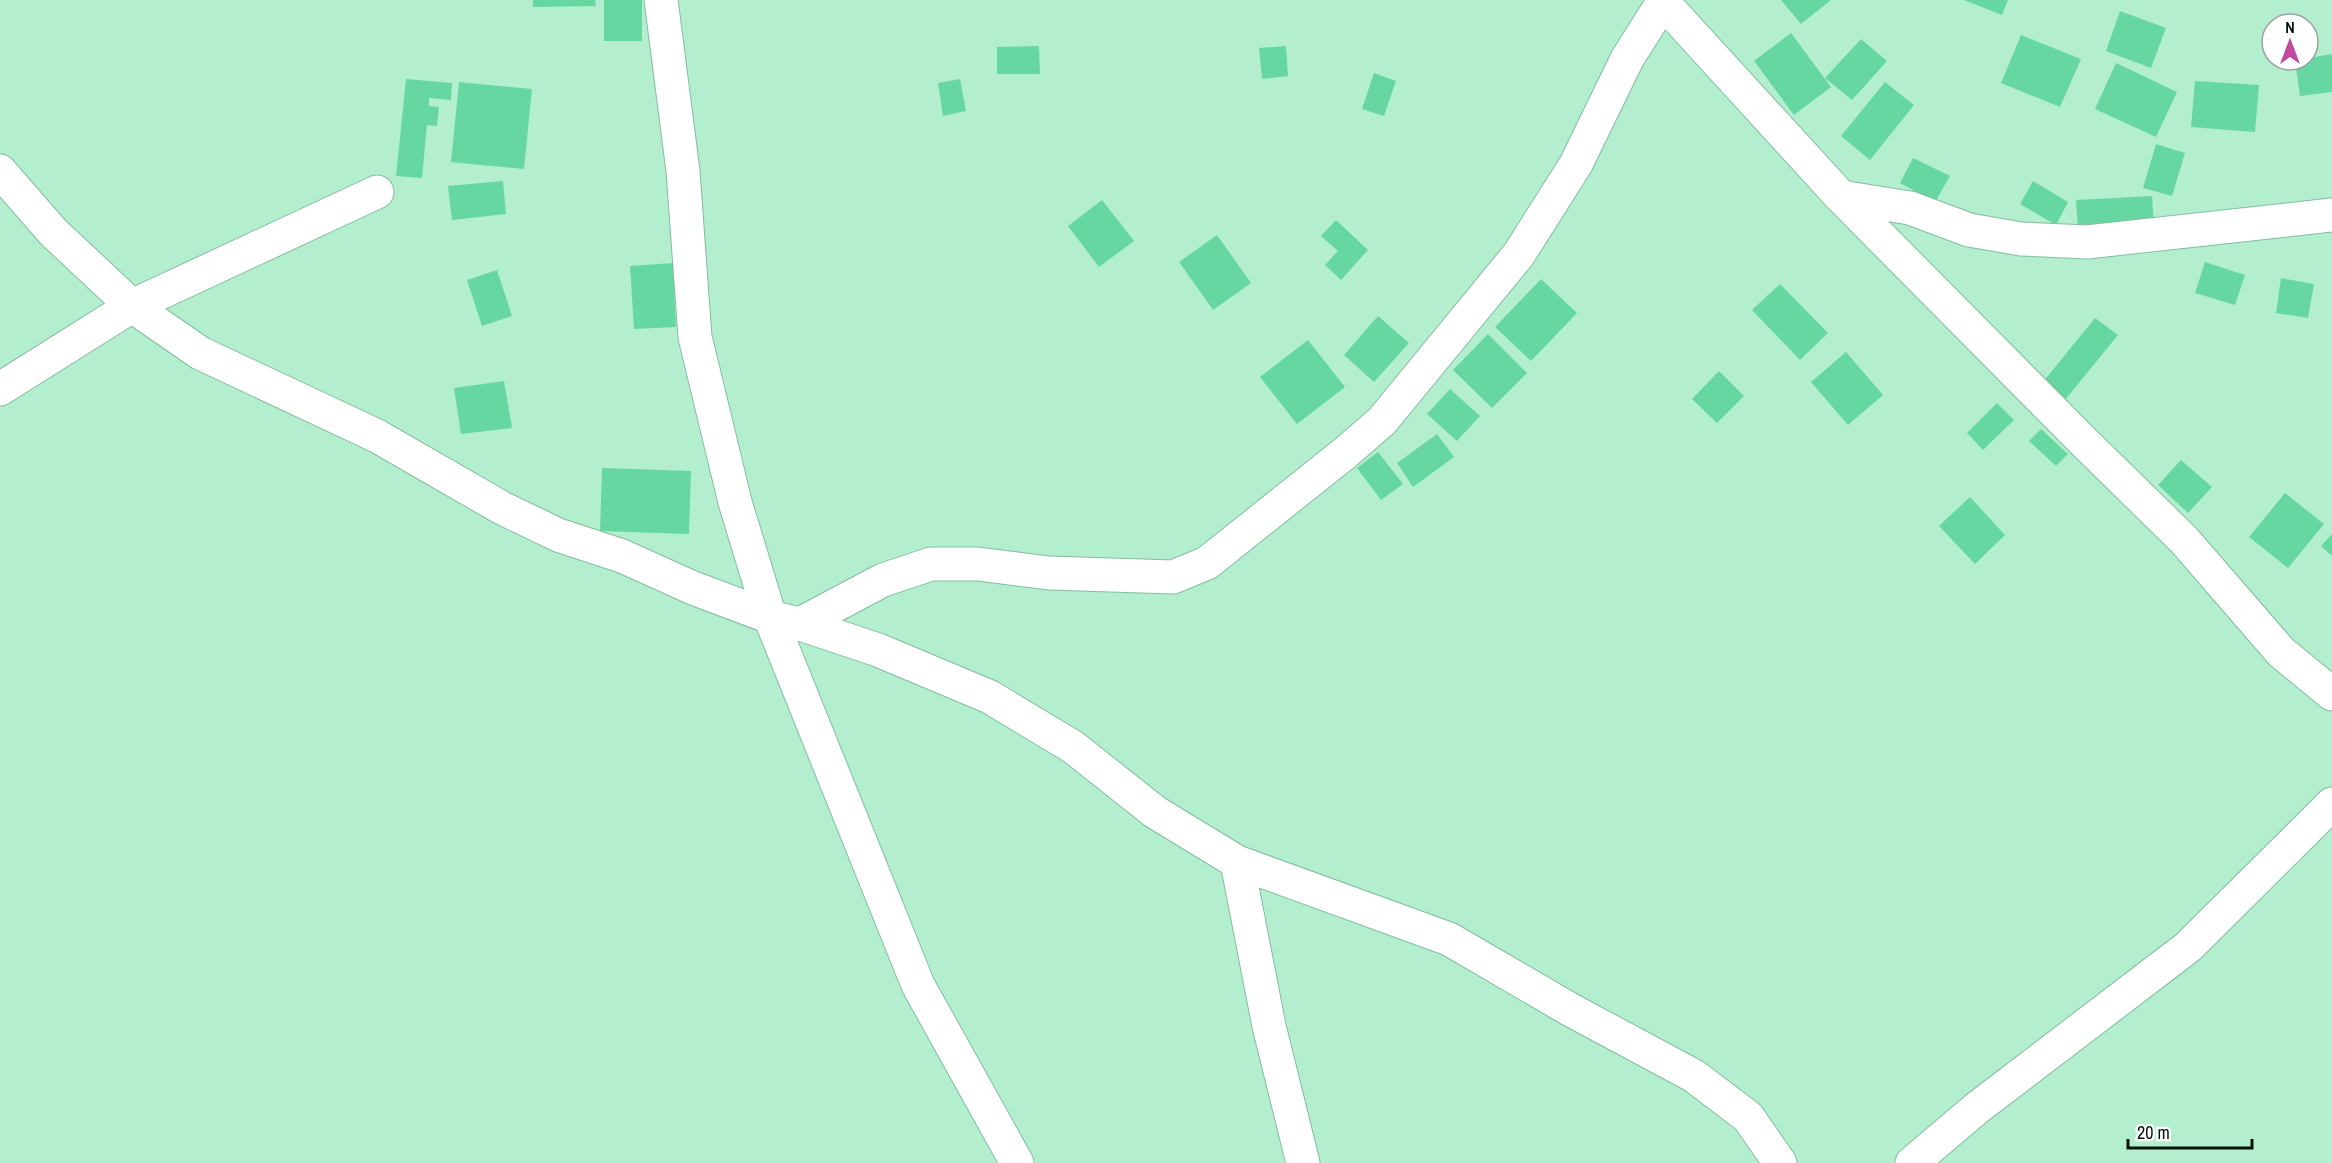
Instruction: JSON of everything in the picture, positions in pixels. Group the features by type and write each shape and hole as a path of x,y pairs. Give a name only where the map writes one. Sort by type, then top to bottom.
{"street":[{"path":"661,0 683,171 695,337 735,502 785,620 918,985 1017,1163"},
{"path":"785,620 883,580 931,564 978,564 1049,573 1173,577 1207,563 1382,421 1519,254 1576,164 1627,59 1662,1 1842,197 2184,540 2281,652 2332,694"},
{"path":"0,171 52,232 132,306 200,353 377,436 511,513 558,536 622,556 693,588 879,650 990,697 1073,747 1155,812 1237,862 1449,939 1571,1010 1694,1076 1748,1117 1780,1163"},
{"path":"0,389 132,306 377,192"},
{"path":"1842,197 1910,208 1969,230 2021,239 2087,242 2332,215"},
{"path":"1912,1163 1977,1108 2188,947 2332,804"},
{"path":"1237,862 1269,1026 1303,1163"}],"building":[{"path":"533,0 595,0 596,6 533,7"},
{"path":"604,0 642,0 642,41 604,41"},
{"path":"1781,0 1831,0 1801,24"},
{"path":"1964,0 2008,0 2002,15"},
{"path":"2120,11 2166,28 2151,68 2106,51"},
{"path":"1791,33 1831,87 1794,115 1754,61"},
{"path":"2021,35 2081,59 2060,107 2001,83"},
{"path":"1861,39 1887,61 1852,100 1825,78"},
{"path":"1039,46 1040,74 997,74 997,47"},
{"path":"1286,46 1288,76 1262,79 1259,48"},
{"path":"2332,54 2332,92 2300,96 2297,72 2320,72 2320,56"},
{"path":"2116,63 2177,92 2156,137 2095,109"},
{"path":"1374,73 1396,81 1384,116 1362,109"},
{"path":"406,79 452,83 451,100 429,98 429,106 439,107 437,126 427,125 422,178 396,176"},
{"path":"960,79 966,111 943,116 938,83"},
{"path":"2195,81 2259,85 2255,132 2191,127"},
{"path":"459,82 532,89 524,169 451,162"},
{"path":"1885,82 1914,105 1870,160 1841,136"},
{"path":"2156,144 2185,153 2172,196 2143,188"},
{"path":"1913,158 1950,176 1935,202 1900,183"},
{"path":"503,181 506,214 452,220 448,186"},
{"path":"2033,181 2068,202 2056,225 2020,204"},
{"path":"2152,196 2154,226 2078,230 2076,200"},
{"path":"1102,200 1134,241 1099,267 1068,226"},
{"path":"1336,220 1368,250 1341,280 1325,265 1338,251 1321,236"},
{"path":"1217,235 1251,283 1213,310 1179,262"},
{"path":"2205,262 2245,275 2235,305 2195,293"},
{"path":"673,263 676,327 634,329 630,266"},
{"path":"497,270 512,316 482,326 467,280"},
{"path":"2281,278 2314,284 2308,318 2276,313"},
{"path":"1541,279 1577,313 1531,361 1495,327"},
{"path":"1780,284 1828,333 1800,360 1752,310"},
{"path":"1378,316 1409,343 1374,382 1344,355"},
{"path":"2095,318 2118,335 2065,400 2043,382"},
{"path":"1488,334 1527,373 1492,408 1453,370"},
{"path":"1308,340 1345,387 1297,424 1260,377"},
{"path":"1846,352 1883,395 1848,425 1811,382"},
{"path":"1719,371 1744,396 1717,423 1692,399"},
{"path":"504,381 512,428 461,434 454,388"},
{"path":"1450,389 1480,416 1457,441 1427,414"},
{"path":"1997,403 2014,420 1983,450 1967,433"},
{"path":"2041,429 2068,454 2056,466 2029,441"},
{"path":"1437,434 1454,457 1413,487 1397,463"},
{"path":"1378,452 1403,484 1381,500 1357,468"},
{"path":"2181,460 2212,487 2188,513 2158,485"},
{"path":"602,468 691,471 689,534 600,531"},
{"path":"2285,493 2324,524 2288,568 2249,537"},
{"path":"1970,497 2005,535 1975,564 1939,526"},
{"path":"2332,534 2332,556 2321,546"}]}
